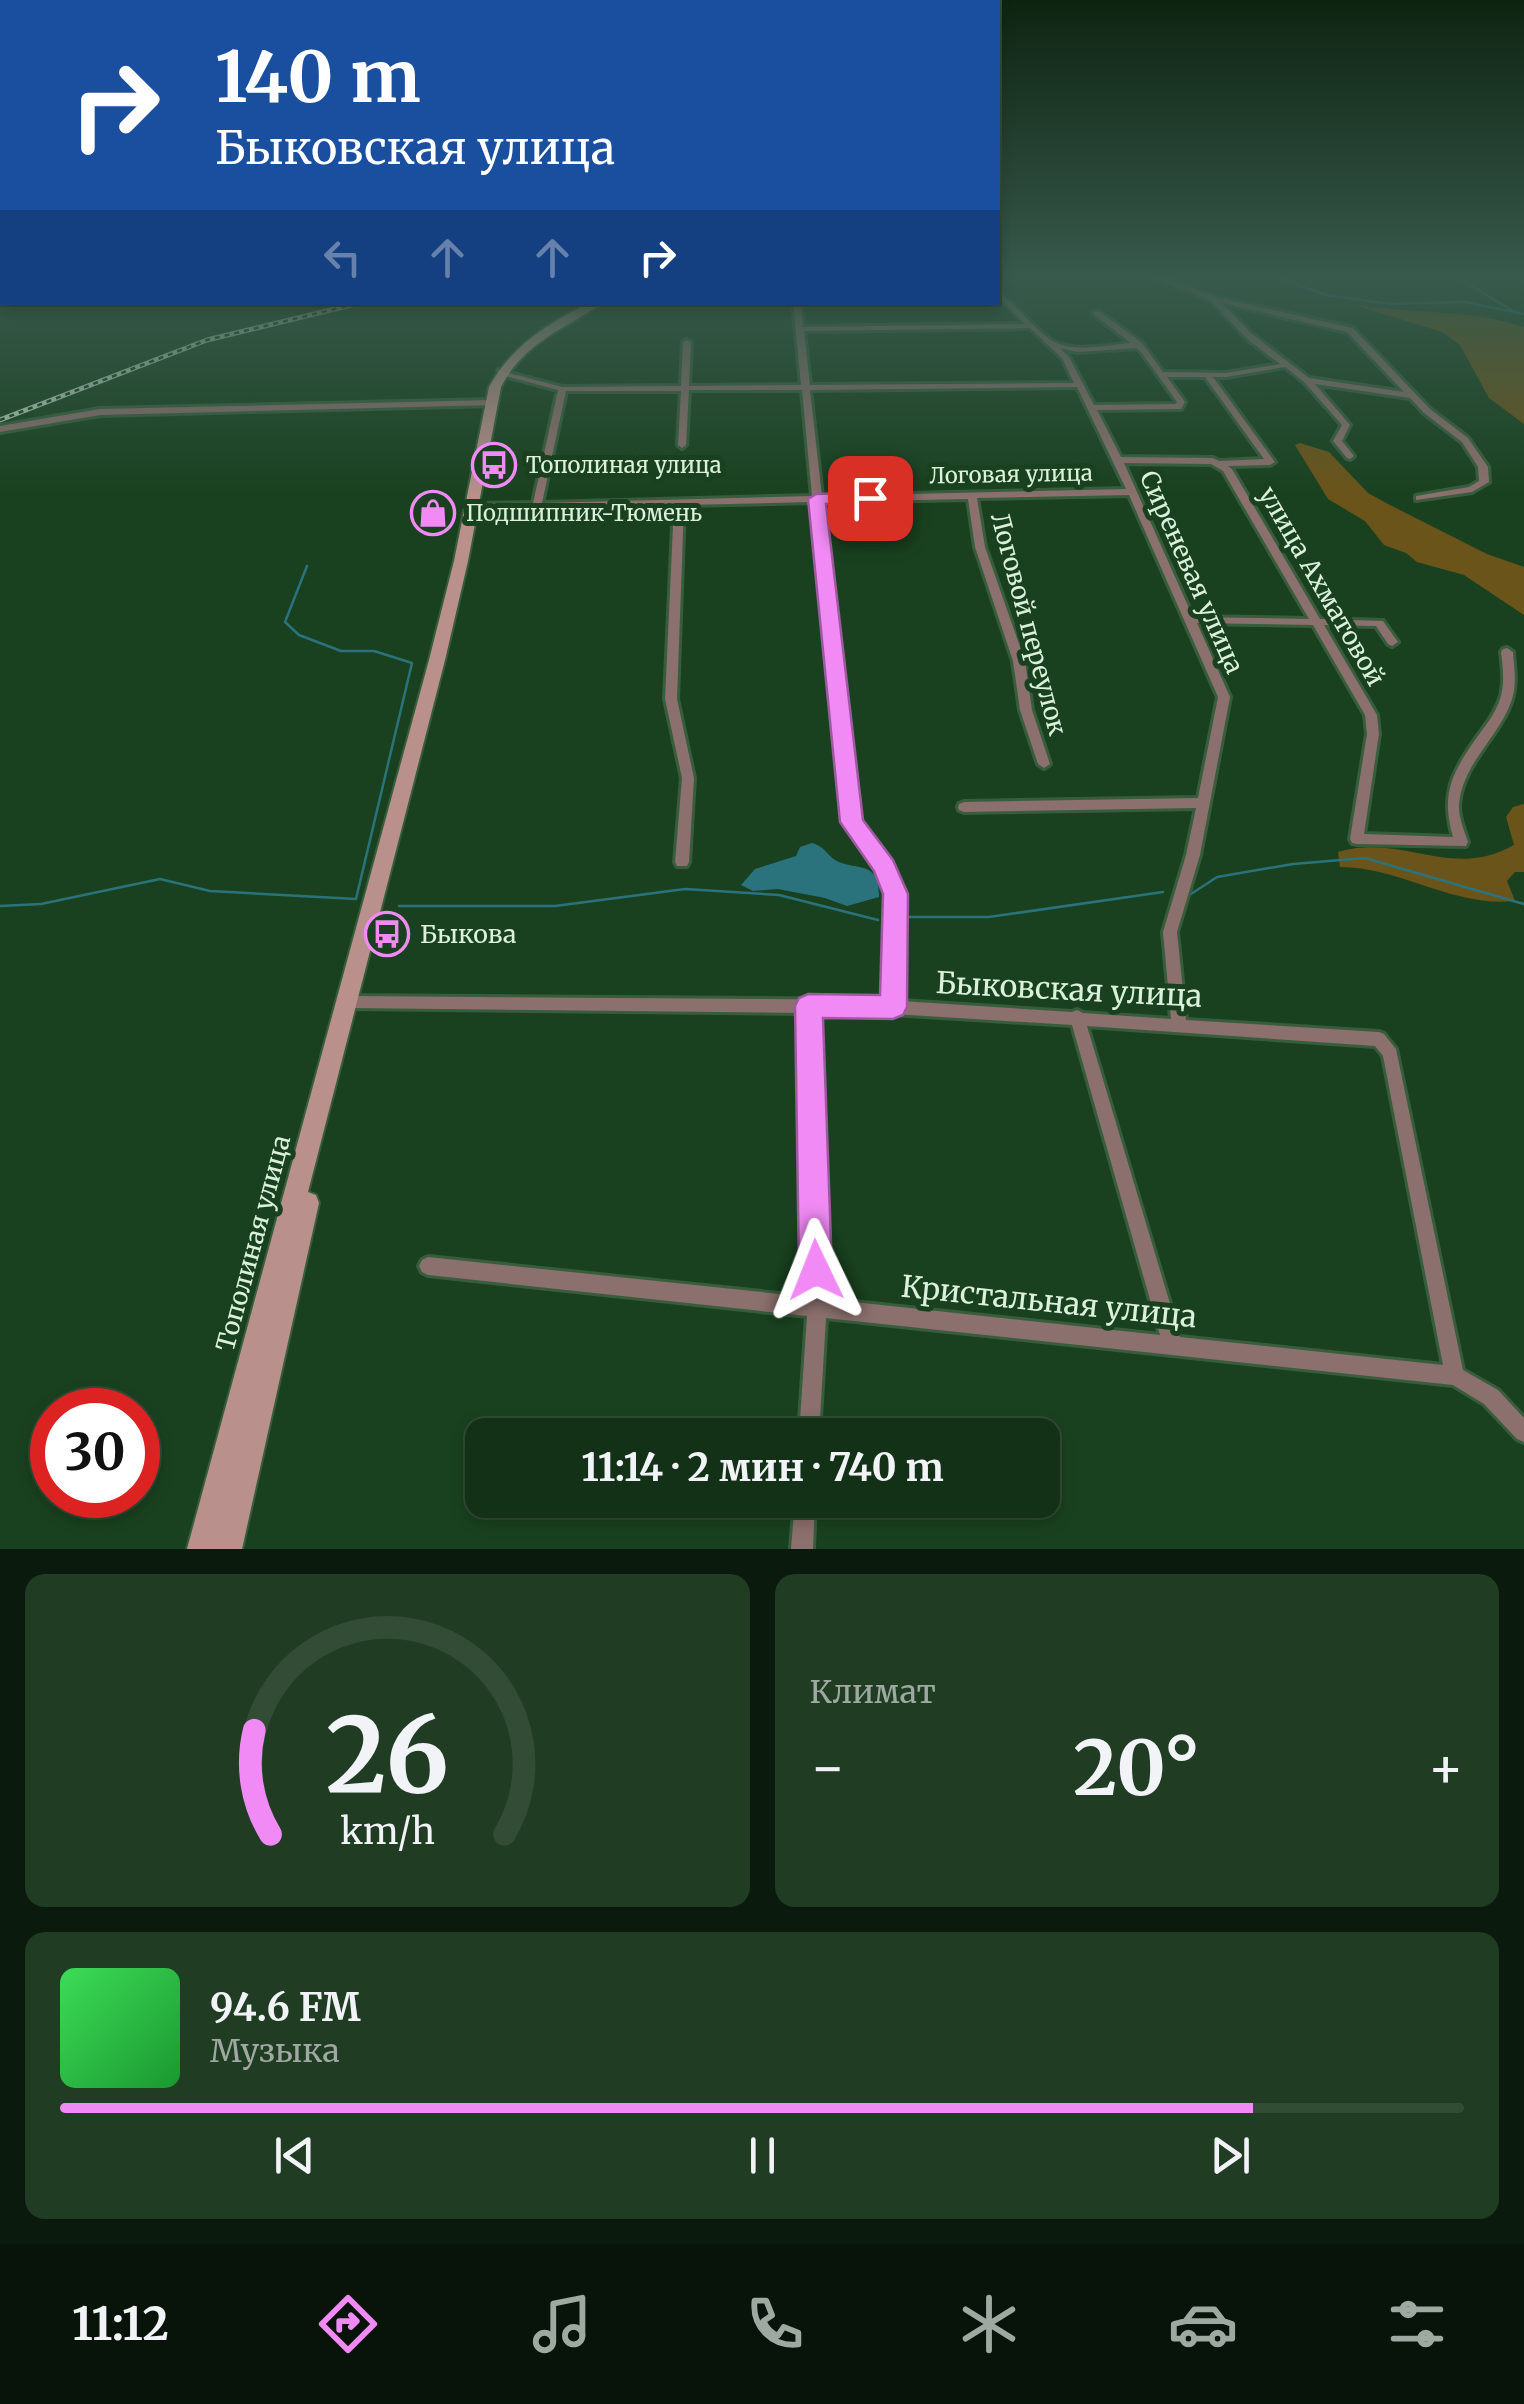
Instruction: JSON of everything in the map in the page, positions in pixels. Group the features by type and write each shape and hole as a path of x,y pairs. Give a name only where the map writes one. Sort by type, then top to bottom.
{"main road":[{"name":"Тополиная улица","path":"202,1549 437,660 492,403 501,372 521,351"},
{"path":"227,1549 308,1196 318,1118"}],"street":[{"path":"682,445 686,351"},
{"path":"802,351 852,822 885,867 896,894 893,1007"},
{"name":"Сиреневая улица","path":"1058,351 1093,408 1224,696 1193,855 1170,932 1180,1023"},
{"path":"1093,408 1178,407 1181,402 1143,351"},
{"path":"1269,351 1307,380 1346,425 1337,441 1350,456"},
{"path":"1371,351 1477,454 1484,482 1472,489 1419,498"},
{"path":"1162,374 1226,375 1286,365"},
{"path":"501,372 562,389 1081,386"},
{"path":"1118,460 1270,462 1207,374"},
{"path":"1307,380 1414,396"},
{"path":"537,506 562,389"},
{"path":"0,429 100,412 492,403"},
{"name":"улица Ахматовой","path":"1222,463 1371,715 1373,734 1357,839 1460,842 1452,806 1465,761 1508,702 1512,676 1506,652"},
{"name":"Логовая улица","path":"472,508 1130,492"},
{"name":"Логовой переулок","path":"972,495 980,548 1019,661 1026,710 1044,764"},
{"path":"679,502 671,699 688,778 682,862"},
{"path":"1190,620 1378,623 1392,642"},
{"path":"964,807 1203,803"},
{"name":"Быковская улица","path":"348,1002 893,1007 1379,1039 1390,1054 1455,1376"},
{"path":"808,1006 817,1307 810,1418"},
{"path":"1077,1017 1173,1346"},
{"name":"Кристальная улица","path":"428,1266 1455,1376 1491,1397 1524,1432"},
{"path":"802,1549 804,1518"}],"shaded area":[{"path":"1463,351 1524,351 1524,424 1489,398"},
{"path":"1295,445 1329,452 1368,493 1487,554 1524,567 1524,615 1464,575 1417,562 1384,545 1365,521 1328,499"},
{"path":"1524,804 1524,872 1515,872 1507,881 1515,901 1470,899 1384,873 1340,867 1338,852 1362,848 1448,858 1491,855 1514,845 1506,817 1513,807"}],"water":[{"path":"812,843 837,861 871,872 879,897 847,906 825,898 778,889 753,891 741,885 755,869 796,856 800,847"}],"waterway":[{"path":"0,906 41,904 160,879 210,891 356,899 412,663 374,651 341,651 299,635 285,622 307,566"},
{"path":"1191,894 1217,877 1293,864 1365,858 1524,904"},
{"path":"399,906 555,906 685,889 779,895 878,920"},
{"path":"907,917 989,917 1163,892"}],"railway":[{"path":"0,420 178,351"}],"place":[{"name":"Тополиная улица","path":"494,465"},
{"name":"Подшипник-Тюмень","path":"433,513"},
{"name":"Быкова","path":"387,934"}],"route":[{"path":"816,1270 808,1006 893,1007 896,894 885,867 852,822 816,499 870,498"}]}
